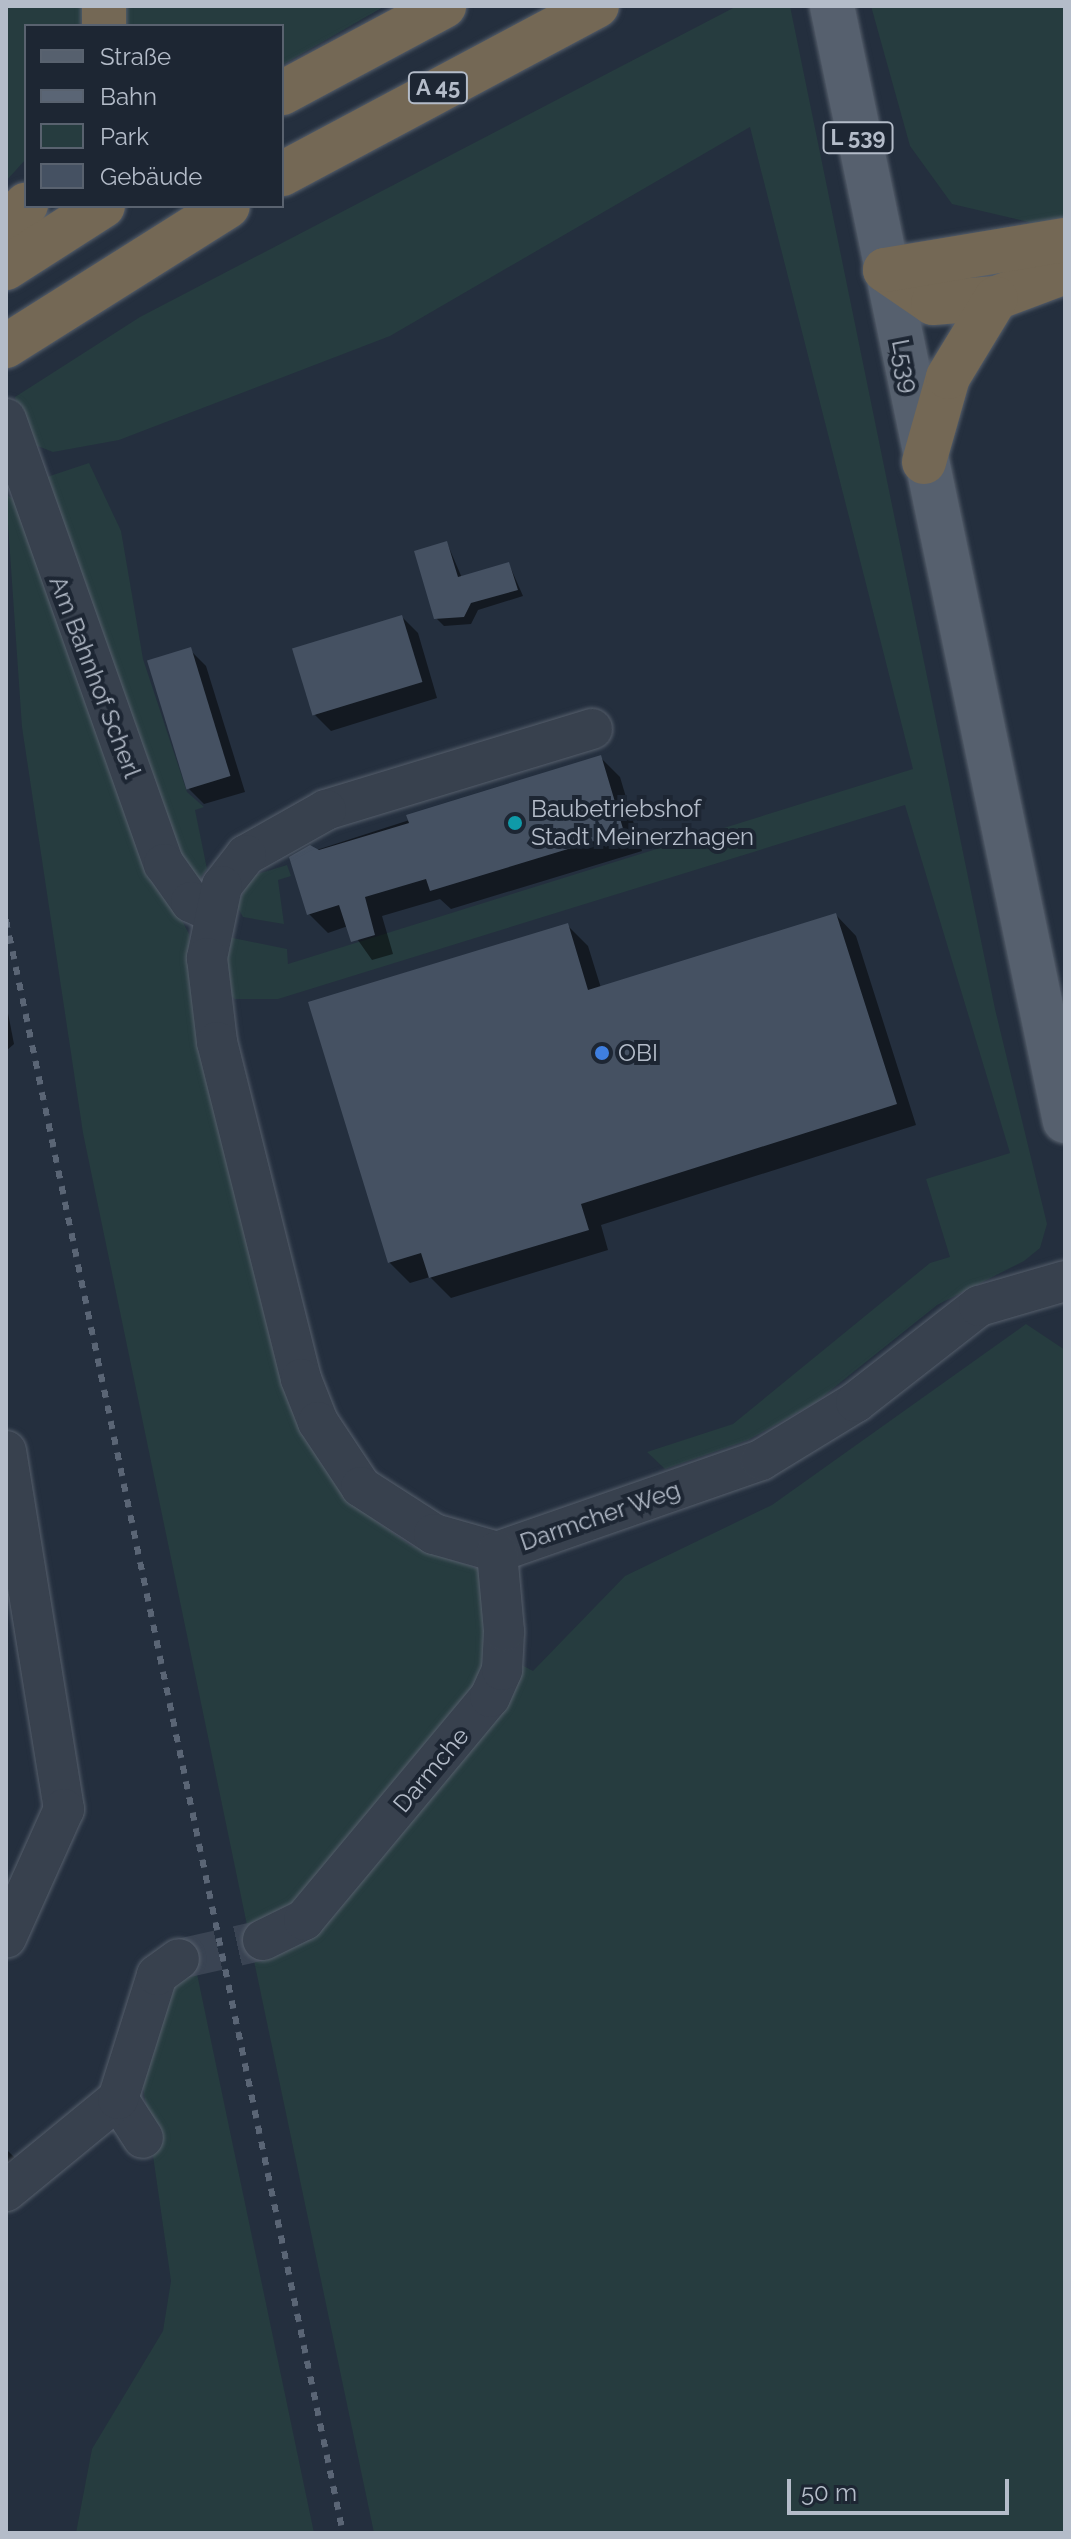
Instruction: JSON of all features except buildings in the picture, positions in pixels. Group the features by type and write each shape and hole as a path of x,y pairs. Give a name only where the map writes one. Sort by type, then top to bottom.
{"highway":[{"path":"284,92 444,6"},
{"name":"A 45","path":"284,173 597,6"},
{"path":"6,224 36,223 95,208"},
{"path":"6,346 225,208"},
{"path":"6,268 36,223"},
{"path":"885,270 1065,240"},
{"path":"885,270 933,303 996,298 1065,272"},
{"path":"924,462 948,377 996,298"}],"main road":[{"name":"L 539","path":"832,6 885,270"},
{"name":"L539","path":"885,270 924,462"},
{"name":"L 539","path":"924,462 1065,1121"}],"street":[{"name":"Am Bahnhof Scherl","path":"6,419 164,864 191,902 215,913"},
{"name":"Darmcher Weg","path":"592,729 326,810 283,830 231,870 215,913 207,958 217,1042 288,1337 318,1422 361,1487 396,1516 497,1552 761,1460 856,1402 979,1306 1065,1281"},
{"path":"6,1451 64,1809 6,1938"},
{"name":"Darmche","path":"263,1940 304,1920 490,1697 502,1670 504,1631 497,1552"},
{"path":"6,2191 118,2099 157,1975 179,1959"},
{"path":"118,2099 143,2138"}],"green space":[{"path":"6,6 84,6 80,24 24,24 24,161 6,181"},
{"path":"126,6 385,6 284,64 284,24 124,24"},
{"path":"737,6 790,6 995,1009 1047,1224 1040,1248 1024,1261 937,1305 816,1402 748,1440 665,1469 647,1452 733,1424 930,1263 950,1257 926,1179 1010,1153 905,805 278,999 235,999 224,991 228,937 287,949 288,964 913,769 750,127 390,336 119,440 53,452 35,445 22,428 15,397 140,317"},
{"path":"871,6 1065,6 1065,217 1037,224 952,204 910,146"},
{"path":"89,463 121,531 143,659 187,792 204,807 195,810 207,869 198,881 189,883 44,478"},
{"path":"6,495 18,501 124,809 189,934 194,1018 361,1510 410,1545 479,1569 493,1663 298,1910 248,1930 83,1133 22,727"},
{"path":"287,865 291,876 278,880 284,924 243,917 237,906 251,876"},
{"path":"1026,1324 1065,1350 1065,2533 374,2533 253,1956 514,1661 533,1671 625,1576 772,1505"},
{"path":"196,1969 314,2533 76,2533 92,2449 163,2331 171,2281 141,2072 176,1975"}],"tunnel":[{"path":"179,1959 263,1940"}],"railway":[{"path":"6,920 343,2533"}],"place":[{"name":"Baubetriebshof Stadt Meinerzhagen","path":"515,823"},
{"name":"OBI","path":"602,1053"}]}
